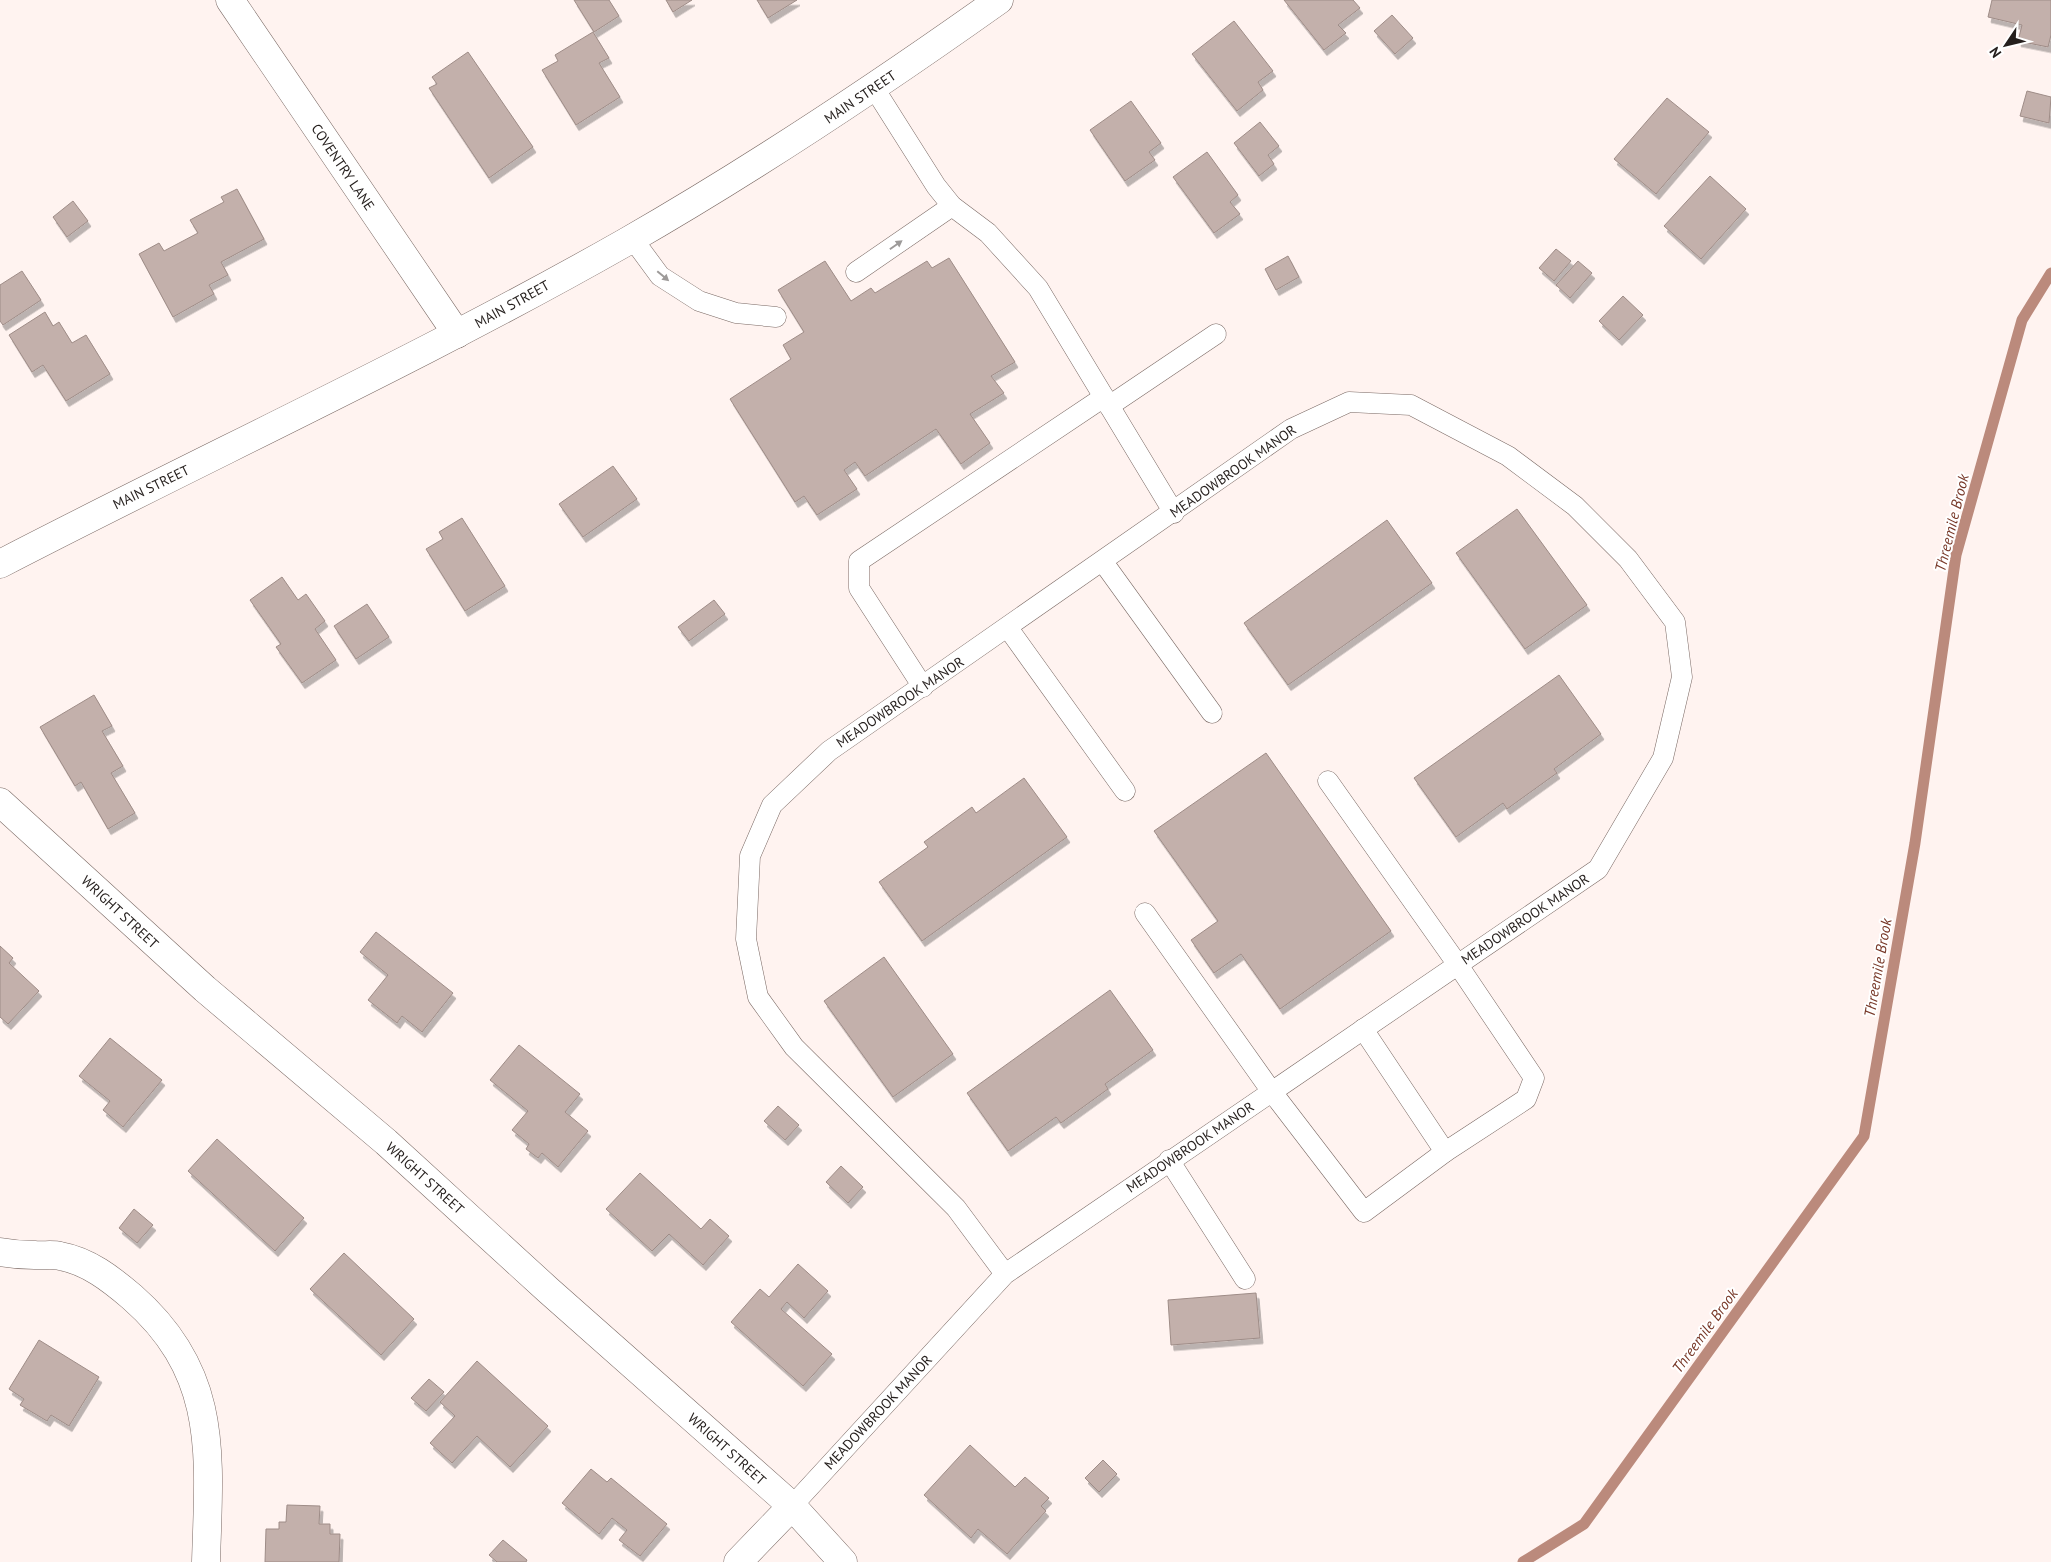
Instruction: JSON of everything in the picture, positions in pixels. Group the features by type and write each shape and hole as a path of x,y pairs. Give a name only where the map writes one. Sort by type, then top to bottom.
{"street":[{"name":"COVENTRY LANE","path":"230,0 457,334"},
{"name":"MAIN STREET","path":"0,564 457,334 632,238 802,136 999,0"},
{"name":"WRIGHT STREET","path":"0,802 205,989 386,1142 548,1290 792,1506 843,1562"},
{"path":"0,1252 59,1255 85,1264 116,1284 147,1311 171,1339 191,1375 204,1422 209,1458 206,1562"},
{"path":"738,1562 792,1506"}],"lane":[{"path":"874,88 936,186 952,206 988,233 1038,288 1174,513"},
{"path":"856,272 952,206"},
{"path":"632,238 660,276 699,301 736,314 776,317"},
{"path":"923,686 859,588 859,560 1106,401 1216,334"},
{"name":"MEADOWBROOK MANOR","path":"792,1506 1004,1274 1598,869 1663,758 1682,678 1675,622 1628,560 1575,506 1508,456 1412,405 1349,402 1291,429 1174,513 829,751 772,806 750,856 746,939 758,997 794,1047 956,1208 1004,1274"},
{"path":"1103,562 1212,713"},
{"path":"1008,628 1125,791"},
{"path":"1145,914 1272,1092 1364,1212 1445,1152 1526,1099 1534,1078 1458,965 1328,781"},
{"path":"1363,1029 1445,1152"},
{"path":"1169,1160 1245,1279"}],"building":[{"path":"574,0 609,0 619,16 594,32"},
{"path":"666,0 692,0 673,12"},
{"path":"757,0 797,0 768,18"},
{"path":"1284,0 1353,0 1360,8 1338,25 1346,33 1324,50"},
{"path":"1992,0 2051,0 2051,35 2048,47 2018,41 2022,25 1988,17"},
{"path":"1392,15 1413,38 1395,54 1374,31"},
{"path":"1234,21 1273,71 1258,82 1263,90 1237,111 1192,54"},
{"path":"593,32 609,58 599,63 620,97 576,125 542,70 558,61 555,55"},
{"path":"468,52 533,147 489,178 429,88 437,84 432,77"},
{"path":"2027,91 2051,97 2049,123 2020,116"},
{"path":"1667,98 1709,132 1656,194 1614,159"},
{"path":"1131,101 1161,143 1149,152 1155,160 1125,181 1090,130"},
{"path":"1260,122 1279,146 1268,155 1274,164 1259,176 1234,143"},
{"path":"1207,152 1238,195 1230,202 1240,214 1214,233 1173,177"},
{"path":"1710,176 1746,209 1701,259 1664,226"},
{"path":"237,189 264,239 221,262 228,275 209,285 214,294 173,317 139,254 159,243 164,251 198,233 190,220 224,202 221,197"},
{"path":"73,201 88,221 67,237 53,217"},
{"path":"1556,249 1571,261 1554,281 1539,268"},
{"path":"1288,256 1299,277 1276,290 1265,269"},
{"path":"949,258 1015,362 991,376 1004,393 970,414 990,443 961,464 936,429 865,476 855,462 844,470 857,489 817,515 804,496 795,502 730,399 791,359 783,345 804,332 778,290 825,261 851,301 871,288 875,293 927,261 932,268"},
{"path":"1578,261 1592,273 1570,298 1556,285"},
{"path":"22,271 41,300 3,325 0,321 0,285"},
{"path":"1623,296 1643,315 1619,340 1599,321"},
{"path":"45,312 53,326 59,322 72,343 86,335 110,374 66,401 43,365 32,372 9,335"},
{"path":"613,466 637,499 583,537 559,504"},
{"path":"1517,509 1587,605 1525,649 1456,553"},
{"path":"462,518 505,586 465,611 426,549 443,539 439,532"},
{"path":"1387,520 1432,583 1288,685 1244,623"},
{"path":"282,577 298,600 306,594 325,621 315,629 336,660 302,683 276,647 281,644 250,600"},
{"path":"714,600 725,614 689,641 678,627"},
{"path":"367,604 389,637 356,659 334,626"},
{"path":"1559,675 1601,734 1554,769 1557,773 1507,809 1503,803 1456,837 1414,778"},
{"path":"94,695 112,726 102,731 123,766 111,773 135,813 108,829 81,782 75,786 40,727"},
{"path":"1266,753 1391,931 1280,1009 1241,954 1214,973 1191,940 1218,921 1154,831"},
{"path":"1024,778 1067,837 922,941 879,882 928,847 924,842 972,807 976,813"},
{"path":"376,932 453,993 422,1032 402,1016 397,1023 368,1000 388,975 360,952"},
{"path":"0,946 13,958 9,963 39,991 8,1024 0,1017"},
{"path":"884,957 953,1054 893,1097 824,1001"},
{"path":"1110,990 1153,1050 1105,1084 1108,1089 1061,1123 1056,1117 1008,1151 967,1093"},
{"path":"110,1038 162,1080 123,1127 103,1110 110,1101 79,1076"},
{"path":"519,1045 580,1094 565,1112 588,1131 558,1167 542,1153 538,1158 526,1149 529,1144 512,1130 528,1111 490,1080"},
{"path":"778,1106 799,1125 785,1140 764,1121"},
{"path":"217,1139 304,1218 275,1251 188,1171"},
{"path":"841,1166 863,1187 848,1203 826,1182"},
{"path":"640,1173 701,1229 710,1219 729,1236 703,1265 669,1234 652,1251 606,1209"},
{"path":"134,1209 153,1225 137,1243 119,1228"},
{"path":"344,1253 414,1319 381,1355 310,1289"},
{"path":"798,1264 828,1291 804,1318 787,1302 781,1309 832,1354 803,1386 731,1322 760,1289 769,1297"},
{"path":"1256,1293 1260,1338 1171,1345 1168,1300"},
{"path":"39,1340 99,1377 69,1426 51,1415 47,1421 20,1405 24,1399 9,1389"},
{"path":"477,1361 548,1426 510,1467 477,1436 452,1463 430,1443 455,1416 440,1402"},
{"path":"429,1379 444,1392 426,1411 411,1398"},
{"path":"970,1445 1015,1487 1025,1477 1049,1498 1041,1506 1046,1511 1007,1554 978,1529 971,1538 924,1495"},
{"path":"1103,1460 1117,1474 1099,1492 1085,1478"},
{"path":"591,1469 607,1482 611,1478 667,1524 640,1556 619,1540 627,1530 612,1518 599,1534 562,1503"},
{"path":"287,1505 320,1506 319,1524 330,1524 330,1534 340,1534 339,1562 265,1562 266,1529 279,1529 279,1522 286,1522"},
{"path":"503,1540 527,1560 526,1562 497,1562 489,1555"}],"waterway":[{"name":"Threemile Brook","path":"1523,1562 1584,1524 1864,1136 1915,843 1956,555 2022,320 2051,273"}]}
